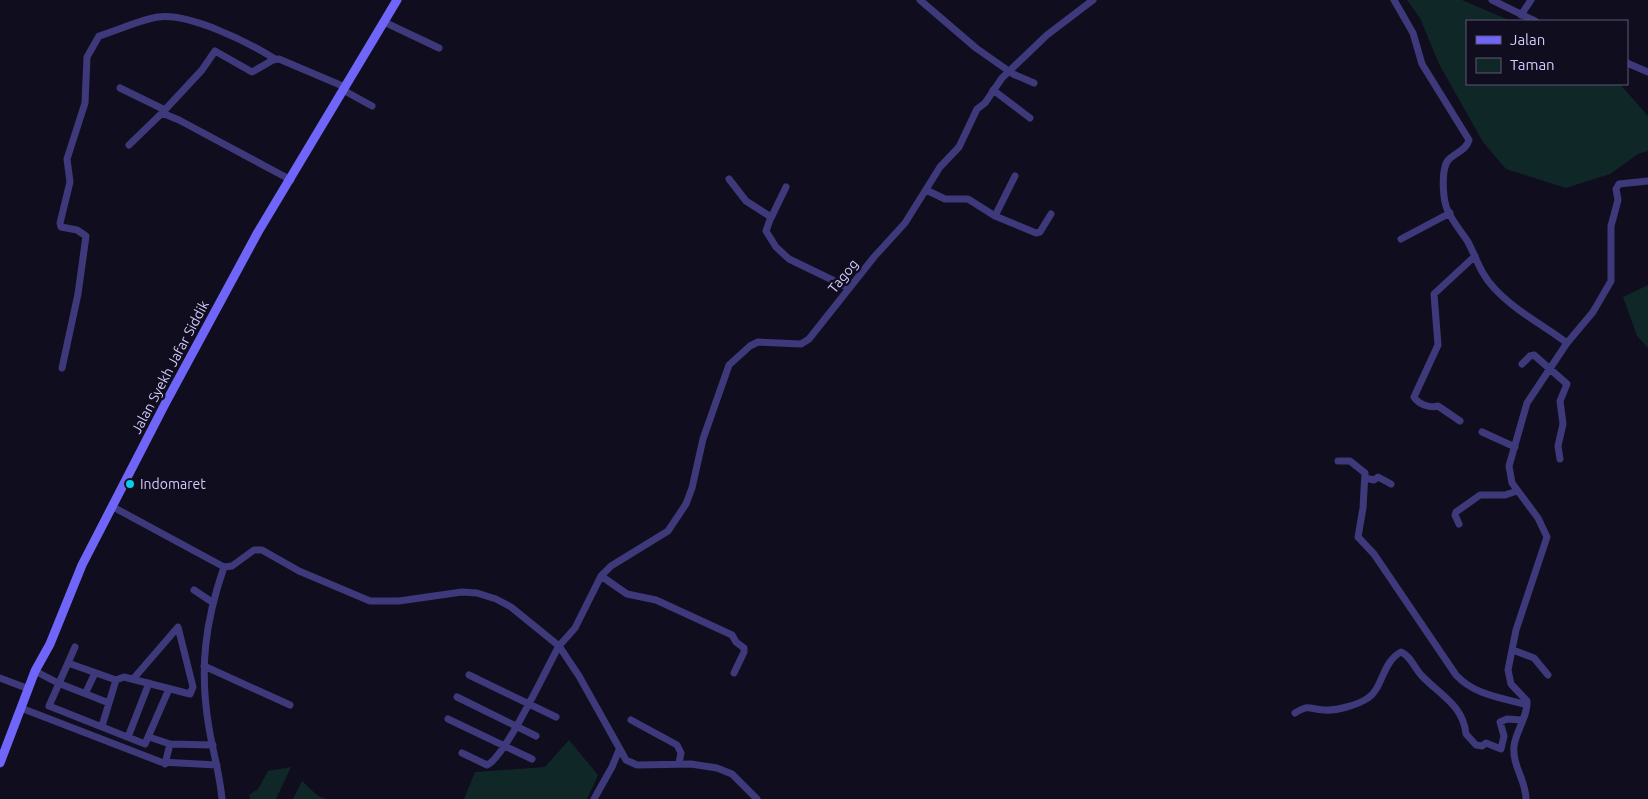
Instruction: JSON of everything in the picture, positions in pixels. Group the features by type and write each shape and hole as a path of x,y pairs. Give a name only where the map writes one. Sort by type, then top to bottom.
{"main road":[{"name":"Jalan Syekh Jafar Siddik","path":"0,763 35,671 50,644 82,565 248,249 397,0"}],"street":[{"path":"920,0 976,48 1008,71 1034,83"},
{"name":"Tagog","path":"601,576 612,566 636,553 668,530 686,504 706,431 729,365 750,346 758,342 801,344 805,342 905,223 940,167 959,147 977,109 985,103 1008,71 1062,23 1093,0"},
{"path":"1394,0 1413,33 1422,64 1469,140 1467,146 1449,159 1445,167 1446,205 1450,213 1482,272 1494,288 1514,306 1567,343"},
{"path":"1492,0 1533,20"},
{"path":"1521,15 1531,0"},
{"path":"62,368 86,249 86,236 77,230 62,227 60,223 70,182 67,159 85,103 87,57 100,36 157,17 177,17 232,36 275,59 344,88 372,106"},
{"path":"384,22 439,48"},
{"path":"129,144 202,70 215,51 252,72 275,59"},
{"path":"1628,63 1648,72"},
{"path":"120,88 291,180"},
{"path":"993,90 1030,118"},
{"path":"995,216 1015,176"},
{"path":"729,179 746,201 770,218"},
{"path":"1526,799 1526,788 1515,763 1514,752 1527,702 1513,687 1509,678 1516,630 1547,537 1538,518 1517,491 1508,470 1527,403 1567,343 1593,312 1611,281 1611,226 1618,200 1616,189 1618,184 1648,181"},
{"path":"786,187 770,218 766,231 783,254 849,288"},
{"path":"926,190 945,199 968,199 995,216 1038,233 1051,214"},
{"path":"1401,239 1450,213"},
{"path":"1460,421 1438,406 1432,408 1418,402 1414,397 1438,345 1434,294 1475,256"},
{"path":"1522,364 1530,356 1534,355 1551,368 1566,384 1560,401 1563,424 1558,446 1560,459"},
{"path":"1482,432 1515,447"},
{"path":"1338,460 1354,463 1365,471 1358,537 1360,541 1374,554 1463,683 1479,692 1527,705"},
{"path":"1365,478 1374,480 1378,476 1391,484"},
{"path":"1459,524 1455,515 1456,512 1480,495 1505,495 1517,491"},
{"path":"113,507 224,566 232,566 254,550 262,550 299,571 370,601 399,601 462,592 478,593 496,599 511,607 559,646 579,676 626,760 637,765 679,764 722,770 732,774 757,799"},
{"path":"222,799 209,728 204,666 207,624 224,566"},
{"path":"462,754 487,765 493,763 505,747 559,646 576,628 601,576 628,594 656,600 732,635 736,642 744,648 734,673"},
{"path":"194,590 212,602"},
{"path":"68,663 116,680 124,677 134,678 169,690 190,694 193,691 178,627 134,678"},
{"path":"75,646 49,706 144,744 149,737 169,690"},
{"path":"1513,650 1534,658 1548,675"},
{"path":"1295,713 1308,706 1331,710 1367,700 1374,692 1387,665 1401,652 1407,656 1423,677 1451,702 1465,724 1466,734 1476,745 1482,746 1486,743 1501,749 1504,736 1500,722 1507,719 1522,720"},
{"path":"204,666 290,705"},
{"path":"35,671 58,683 86,692 109,703"},
{"path":"86,692 95,672"},
{"path":"469,675 556,717"},
{"path":"0,678 29,689"},
{"path":"102,726 116,680"},
{"path":"128,737 149,683"},
{"path":"458,696 536,736"},
{"path":"21,708 165,764 217,765"},
{"path":"448,719 532,759"},
{"path":"631,720 677,745 681,752 679,764"},
{"path":"149,737 170,744 213,745"},
{"path":"165,764 170,744"},
{"path":"594,799 619,750"}],"green space":[{"path":"1407,0 1462,0 1509,20 1466,20 1466,85 1621,85 1648,116 1648,151 1638,154 1610,174 1566,188 1506,169 1483,142 1439,64 1420,18"},
{"path":"1648,285 1648,348 1637,336 1623,297"},
{"path":"569,740 598,775 587,799 464,799 475,772 545,767"},
{"path":"291,767 276,799 250,799 249,795 258,789 268,771"},
{"path":"302,781 318,796 327,799 293,799"}],"place":[{"name":"Indomaret","path":"130,484"}]}
